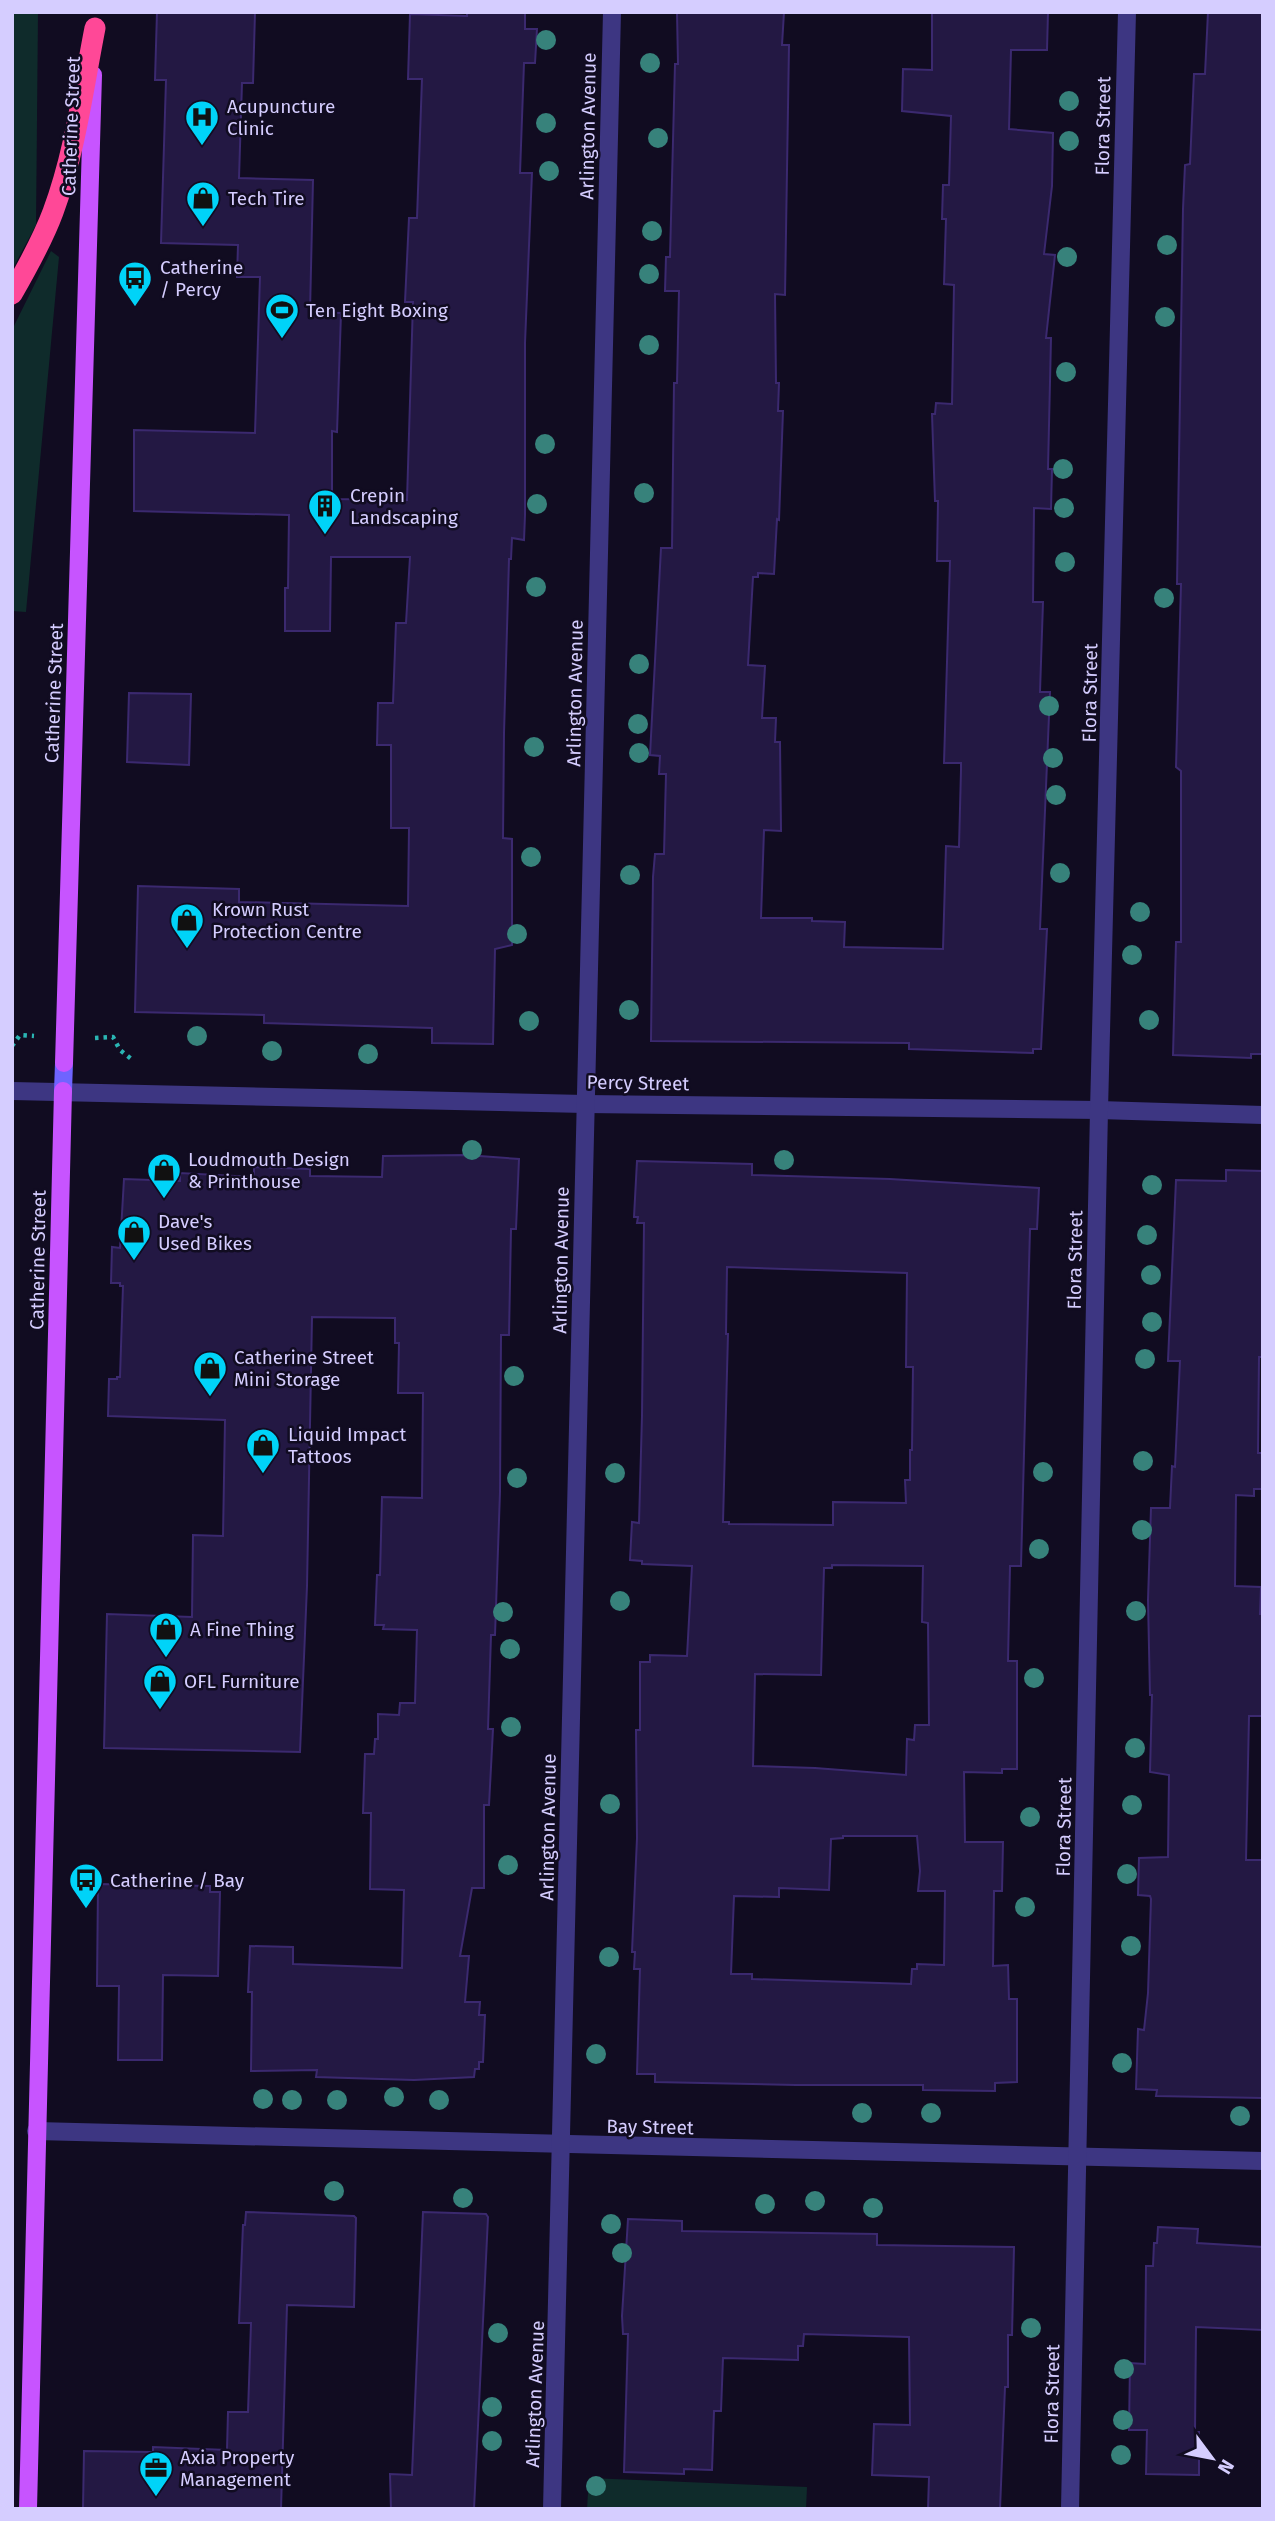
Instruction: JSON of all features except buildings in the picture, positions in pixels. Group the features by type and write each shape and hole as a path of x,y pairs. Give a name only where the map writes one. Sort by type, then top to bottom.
{"highway":[{"path":"12,294 52,214 61,185 72,147 95,20"}],"main road":[{"name":"Catherine Street","path":"28,2509 64,1091 95,20"}],"street":[{"name":"Arlington Avenue","path":"552,2509 612,12"},
{"name":"Flora Street","path":"1070,2509 1099,1110 1127,12"},
{"name":"Percy Street","path":"12,1091 1263,1115"},
{"name":"Bay Street","path":"36,2132 1263,2161"}],"path":[{"path":"12,1045 20,1035"}],"green space":[{"path":"12,12 38,12 36,225 12,270"},
{"path":"51,251 59,257 26,612 12,611 12,330"},
{"path":"589,2478 807,2487 806,2509 587,2509"}],"place":[{"name":"Acupuncture Clinic","path":"202,147"},
{"name":"Tech Tire","path":"203,228"},
{"name":"Catherine / Percy","path":"135,308"},
{"name":"Ten Eight Boxing","path":"282,340"},
{"name":"Crepin Landscaping","path":"325,536"},
{"name":"Krown Rust Protection Centre","path":"187,950"},
{"name":"Loudmouth Design & Printhouse","path":"164,1200"},
{"name":"Dave's Used Bikes","path":"134,1262"},
{"name":"Catherine Street Mini Storage","path":"210,1398"},
{"name":"Liquid Impact Tattoos","path":"263,1475"},
{"name":"A Fine Thing","path":"166,1659"},
{"name":"OFL Furniture","path":"160,1711"},
{"name":"Catherine / Bay","path":"86,1910"},
{"name":"Axia Property Management","path":"156,2498"}]}
